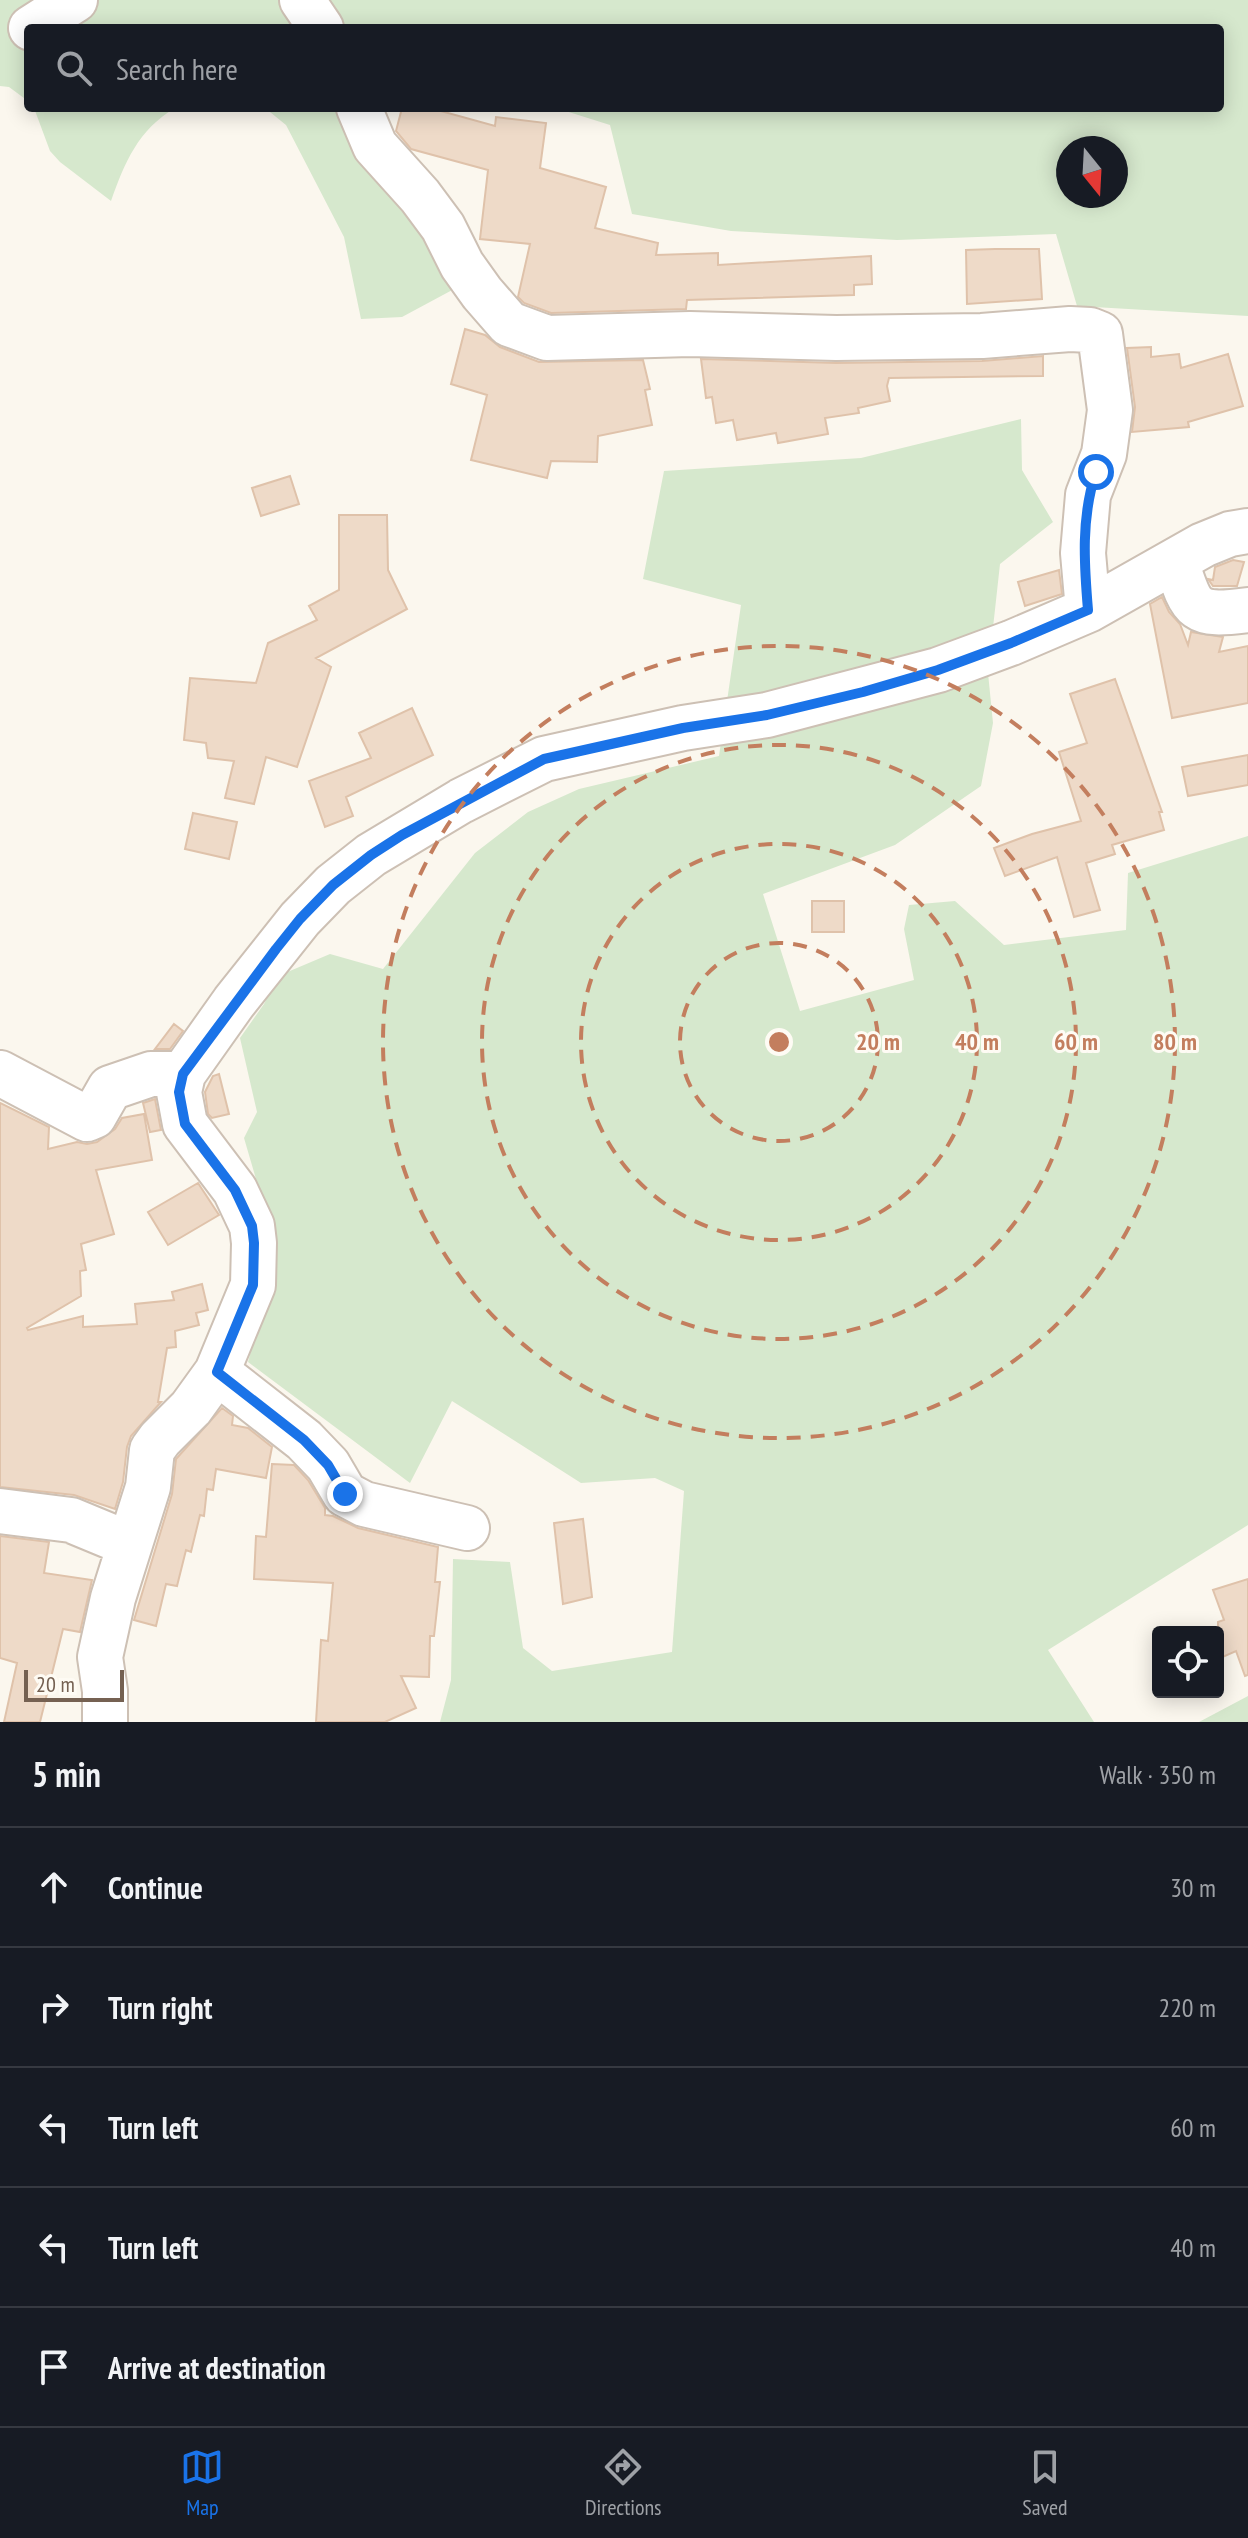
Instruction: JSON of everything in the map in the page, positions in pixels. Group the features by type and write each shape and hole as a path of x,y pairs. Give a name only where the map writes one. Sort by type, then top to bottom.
{"street":[{"path":"36,24 75,0"},
{"path":"302,0 318,24"},
{"path":"0,39 24,30"},
{"path":"361,112 375,146 443,227 462,265 482,293 509,324 547,338 690,334 836,338 982,336 1070,329 1100,334 1110,410 1104,454 1088,495 1083,553 1088,610"},
{"path":"105,1722 100,1657 105,1628 148,1487 152,1450 191,1408 217,1372 253,1285 252,1226 235,1190 185,1124 179,1092 183,1074 300,919 333,885 371,855 402,835 544,759 683,728 767,715 938,670 997,649 1088,610 1203,545 1248,531"},
{"path":"1176,561 1194,606 1204,612 1248,610"},
{"path":"0,1073 87,1119 94,1116 110,1088 151,1074 183,1074"},
{"path":"217,1372 304,1440 328,1465 345,1494 364,1504 467,1528"},
{"path":"0,1511 71,1520 129,1544"}],"green space":[{"path":"0,0 1248,0 1248,316 1077,306 1056,234 897,240 731,231 632,214 610,125 569,112 1224,112 1224,24 24,24 24,98 9,87 0,86"},
{"path":"35,112 169,112 151,126 134,148 111,201 50,151"},
{"path":"270,112 382,112 367,158 419,211 456,288 402,317 361,319 344,237 286,125"},
{"path":"1021,419 1022,470 1053,522 1000,564 988,673 993,723 981,786 895,845 763,894 800,1011 914,980 904,929 909,905 955,901 1004,945 1126,930 1128,873 1248,836 1248,1525 1048,1650 1094,1722 440,1722 451,1680 453,1559 510,1562 523,1648 552,1671 672,1652 684,1491 655,1478 581,1483 452,1401 410,1483 248,1362 277,1251 244,1138 257,1112 240,1038 264,1004 278,976 330,954 383,969 475,853 528,812 579,789 719,756 741,605 643,579 664,471 861,458"},
{"path":"1248,1696 1248,1722 1199,1722"}],"building":[{"path":"401,112 444,112 495,126 496,117 546,123 540,168 606,187 595,228 658,243 656,255 718,253 718,265 871,256 872,284 854,285 854,295 687,300 686,309 551,313 524,303 518,297 530,244 480,239 488,170 411,149 396,131"},
{"path":"1039,249 1042,299 967,304 966,250"},
{"path":"465,329 485,335 500,347 539,362 643,360 650,389 645,390 652,425 598,436 597,462 551,461 547,478 471,460 487,395 451,384"},
{"path":"1151,347 1151,357 1179,354 1181,368 1228,354 1243,406 1188,422 1189,427 1132,432 1135,407 1127,348"},
{"path":"1043,356 1043,376 889,378 890,401 858,408 859,413 825,418 828,434 778,443 776,433 737,440 733,420 716,423 712,397 706,398 701,359 836,363 982,361"},
{"path":"290,476 299,504 261,516 252,488"},
{"path":"339,515 387,515 388,570 407,609 316,658 331,667 297,767 266,757 254,804 225,798 234,761 208,758 206,743 184,740 190,678 256,683 268,643 317,620 309,606 339,590"},
{"path":"1233,560 1244,562 1237,586 1213,586 1208,579 1213,580 1215,567"},
{"path":"1059,570 1062,594 1025,606 1018,582"},
{"path":"1162,597 1169,612 1180,624 1188,645 1191,632 1223,637 1219,652 1248,646 1248,703 1172,718 1150,604"},
{"path":"1115,679 1162,812 1159,812 1164,830 1112,845 1115,854 1086,863 1100,910 1074,917 1057,857 1005,876 994,848 1081,821 1059,752 1087,743 1070,694"},
{"path":"412,708 433,755 346,797 353,816 325,827 309,781 371,758 359,733"},
{"path":"1248,755 1248,785 1188,796 1182,767"},
{"path":"193,813 237,822 229,859 185,849"},
{"path":"812,901 844,901 844,932 812,932"},
{"path":"174,1024 183,1031 170,1049 155,1049"},
{"path":"219,1074 229,1114 212,1118 208,1114 205,1092 213,1076"},
{"path":"155,1099 161,1130 150,1132 143,1103"},
{"path":"0,1103 49,1127 48,1149 77,1142 97,1142 115,1129 122,1118 144,1114 152,1160 96,1170 114,1234 81,1244 86,1270 80,1271 81,1296 28,1330 83,1316 83,1327 137,1324 135,1304 174,1300 172,1292 202,1284 208,1310 196,1313 199,1325 175,1331 176,1347 167,1348 158,1402 161,1402 131,1436 115,1509 74,1495 0,1487"},
{"path":"198,1183 219,1215 168,1245 148,1212"},
{"path":"222,1408 233,1416 232,1425 248,1428 272,1447 266,1478 216,1469 213,1490 207,1489 204,1516 200,1515 191,1552 186,1550 177,1586 166,1584 156,1626 134,1620 172,1494 176,1459"},
{"path":"272,1464 294,1465 308,1480 325,1508 325,1515 358,1528 438,1547 435,1582 440,1582 434,1636 430,1636 429,1677 401,1676 416,1708 385,1722 316,1722 321,1640 328,1641 333,1583 254,1579 256,1536 266,1537"},
{"path":"583,1519 592,1597 563,1604 554,1523"},
{"path":"0,1536 49,1542 44,1573 92,1580 80,1632 63,1629 40,1722 4,1722 17,1663 0,1658"},
{"path":"1248,1579 1248,1675 1245,1676 1236,1651 1224,1656 1224,1626 1218,1626 1218,1622 1224,1620 1213,1590"}],"route":[{"path":"345,1494 328,1465 304,1440 217,1372 253,1285 252,1226 235,1190 185,1124 179,1092 183,1074 234,1002 300,919 350,870 461,801 544,759 683,728 767,715 863,692 938,670 1088,610 1083,553 1088,495 1096,472"}]}
